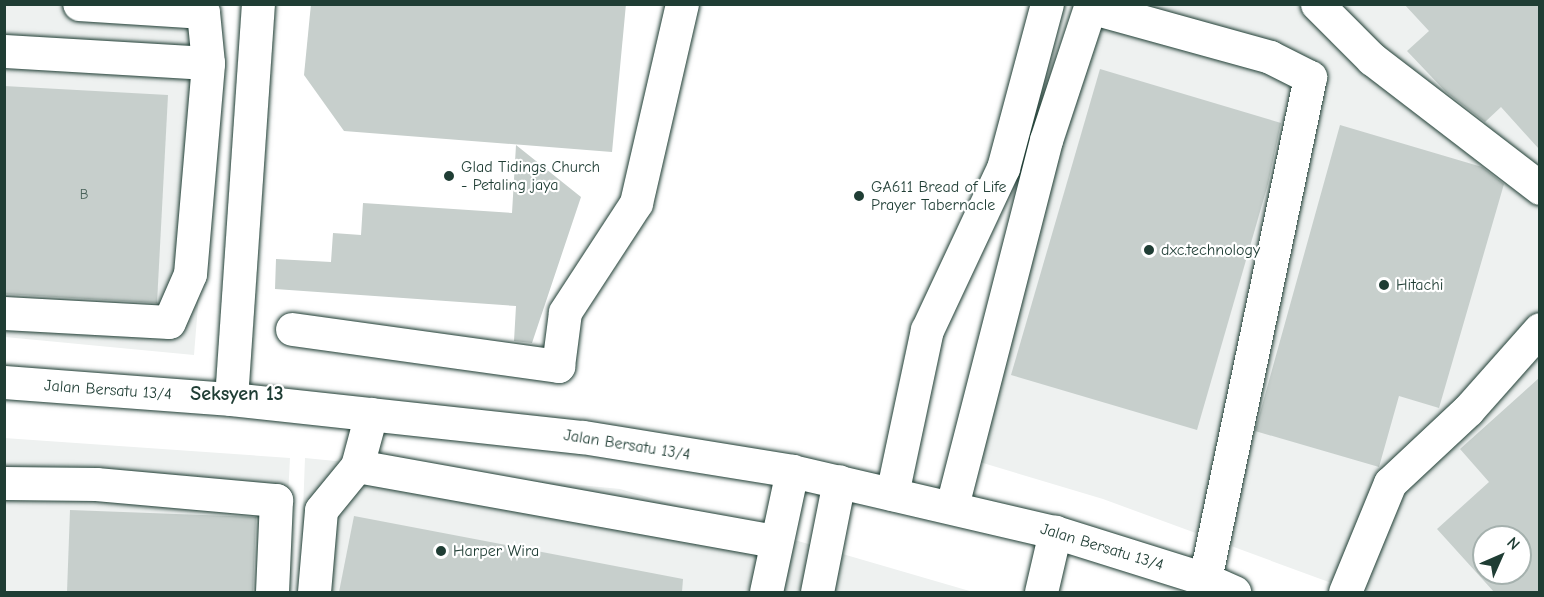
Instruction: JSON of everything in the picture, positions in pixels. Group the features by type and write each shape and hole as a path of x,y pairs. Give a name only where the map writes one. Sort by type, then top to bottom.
{"street":[{"path":"4,314 169,322 190,274 208,63 203,12 79,4"},
{"path":"231,399 258,4"},
{"path":"292,329 558,366 565,312 636,203 682,4"},
{"path":"892,494 927,330 1003,168 1047,4"},
{"path":"1317,4 1372,59 1539,188"},
{"path":"952,506 1046,140 1090,7 1270,57 1310,77 1205,579"},
{"path":"4,51 208,63"},
{"path":"1345,592 1390,483 1468,410 1539,329"},
{"name":"Jalan Bersatu 13/4","path":"4,382 231,399 583,437 792,471 952,506 1055,532 1205,579 1234,592"},
{"path":"314,592 321,510 357,466 371,414"},
{"path":"357,466 774,540"},
{"path":"766,592 774,540 792,471"},
{"path":"817,592 839,480"},
{"path":"4,483 96,484 276,500 272,592"},
{"path":"1041,592 1055,532"}],"shaded area":[{"path":"4,5 67,5 221,18 194,355 5,337"},
{"path":"1075,5 1539,5 1539,592 1356,592 1103,499 953,454"},
{"path":"4,438 290,458 283,592 5,592"},
{"path":"305,458 620,489 973,592 300,592"}],"building":[{"path":"311,4 626,4 612,152 344,131 304,75"},
{"path":"1404,4 1539,4 1539,149 1501,107 1485,122 1446,92 1407,51 1429,31"},
{"name":"dxc.technology","path":"1100,69 1281,123 1268,184 1197,430 1011,375"},
{"path":"4,86 168,95 157,303 4,294"},
{"name":"Hitachi","path":"1340,125 1482,167 1504,184 1439,408 1399,396 1379,467 1255,431"},
{"path":"516,145 581,197 532,343 514,341 516,306 275,289 276,259 331,262 333,233 361,235 363,203 512,213"},
{"path":"1539,378 1539,592 1494,592 1488,585 1532,585 1532,525 1472,525 1472,568 1437,529 1489,482 1460,449"},
{"path":"70,510 256,517 253,592 67,592"},
{"name":"Harper Wira","path":"354,516 683,579 682,592 339,592"}],"place":[{"name":"Glad Tidings Church - Petaling jaya","path":"449,176"},
{"name":"GA611 Bread of Life Prayer Tabernacle","path":"859,196"},
{"name":"dxc.technology","path":"1149,250"},
{"name":"Hitachi","path":"1384,285"},
{"name":"Harper Wira","path":"441,551"}],"district":[{"name":"Seksyen 13","path":"237,393"}]}
